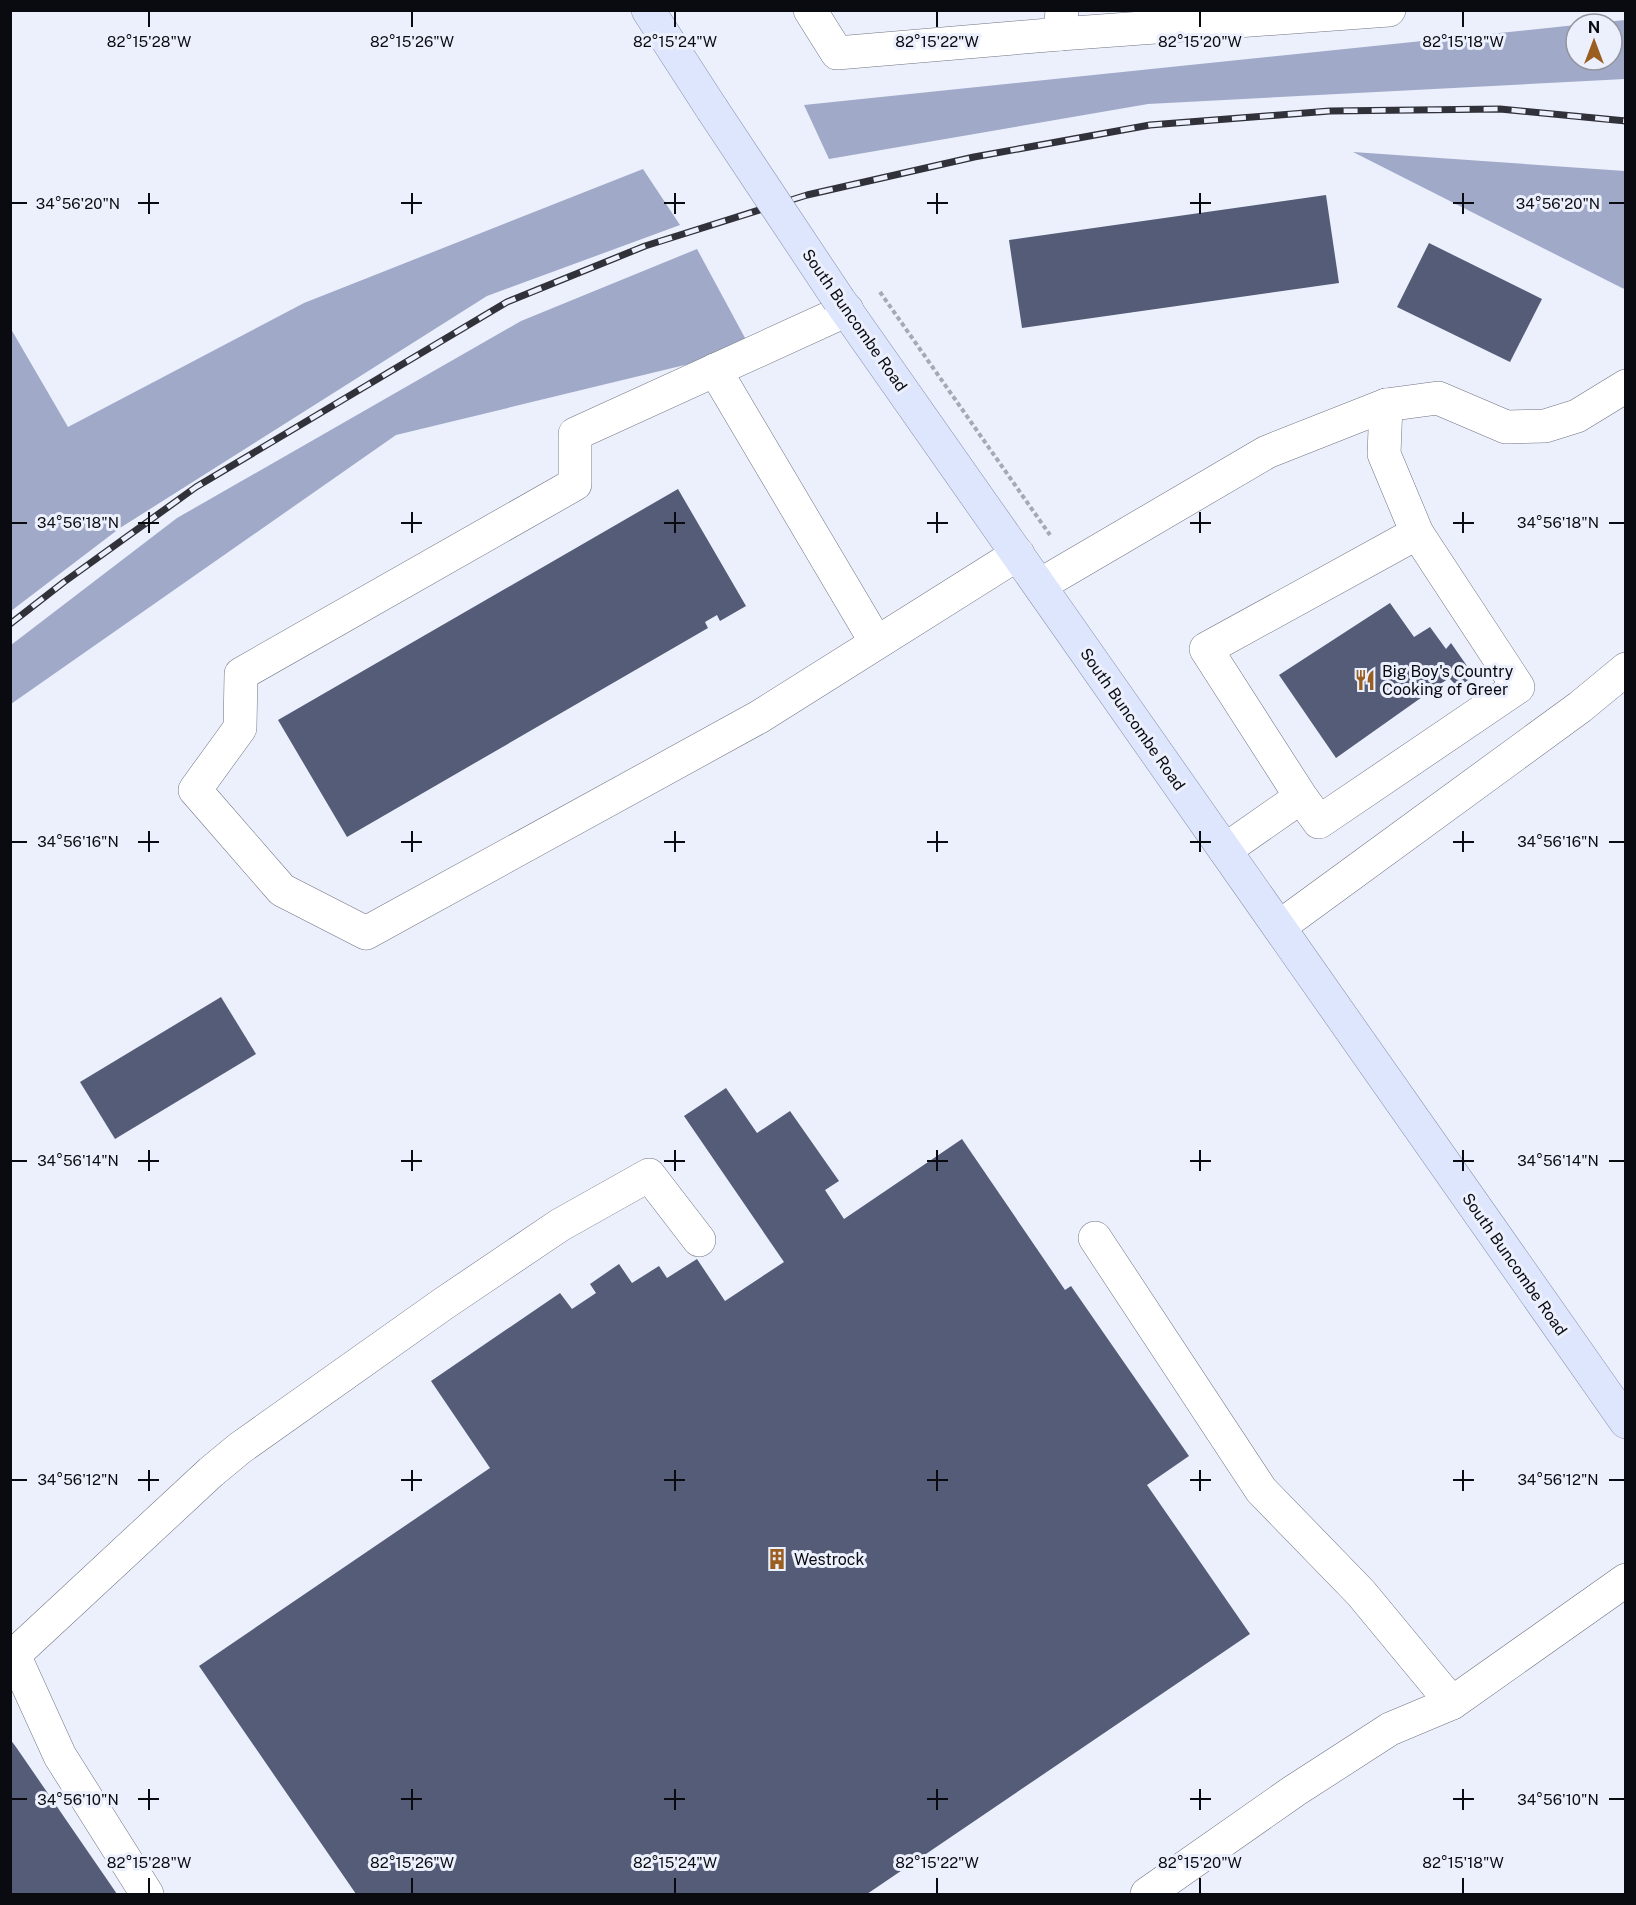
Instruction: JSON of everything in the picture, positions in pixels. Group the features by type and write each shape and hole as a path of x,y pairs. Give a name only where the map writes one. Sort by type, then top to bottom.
{"main road":[{"name":"South Buncombe Road","path":"648,10 843,305 1626,1422"}],"lane":[{"path":"810,10 837,53 1061,22 1389,10"},
{"path":"843,305 715,370 575,434 575,484 242,674 240,728 195,790 282,890 366,933 759,717 1018,554"},
{"path":"715,370 876,642"},
{"path":"1040,585 1267,452 1386,405 1438,398 1506,427 1545,426 1577,416 1626,386"},
{"path":"1386,405 1384,454 1417,532 1518,687 1319,822 1206,649 1417,532"},
{"path":"1280,927 1580,707 1626,669"},
{"path":"1225,850 1301,797"},
{"path":"147,1894 60,1756 14,1655 240,1448 443,1304 560,1226 649,1175 699,1240"},
{"path":"1095,1238 1261,1490 1361,1593 1452,1703"},
{"path":"1147,1894 1294,1791 1390,1729 1452,1703 1626,1580"}],"path":[{"path":"880,292 1050,535"}],"shaded area":[{"path":"1624,20 1625,79 1148,104 829,159 804,105 1564,26 1564,72 1624,72"},
{"path":"1353,152 1625,171 1625,289 1622,288"},
{"path":"643,169 680,225 487,296 120,528 11,611 11,329 68,427 304,303"},
{"path":"697,249 751,349 396,435 11,704 11,645 177,518 521,321"}],"building":[{"path":"1326,195 1339,283 1022,328 1009,240"},
{"path":"1429,243 1542,299 1510,362 1397,307"},
{"path":"678,489 746,606 720,621 717,615 705,622 708,628 347,837 278,720"},
{"name":"Big Boy's Country Cooking of Greer","path":"1390,603 1414,637 1430,627 1446,649 1451,643 1474,676 1458,687 1449,678 1336,758 1279,675"},
{"path":"221,997 256,1054 115,1139 80,1082"},
{"name":"Westrock","path":"726,1088 757,1133 790,1111 839,1181 825,1190 844,1219 962,1139 1065,1290 1071,1286 1189,1456 1147,1485 1250,1634 867,1894 356,1894 199,1666 490,1468 431,1381 560,1293 572,1309 596,1293 590,1284 619,1264 632,1283 659,1266 667,1278 697,1259 725,1301 784,1262 684,1116"},
{"path":"10,1739 16,1747 117,1894 10,1894"}],"railway":[{"path":"10,624 196,487 507,302 645,246 807,195 974,157 1150,125 1330,111 1500,109 1626,121"}],"place":[{"name":"Big Boy's Country Cooking of Greer","path":"1365,680"},
{"name":"Westrock","path":"777,1559"}]}
